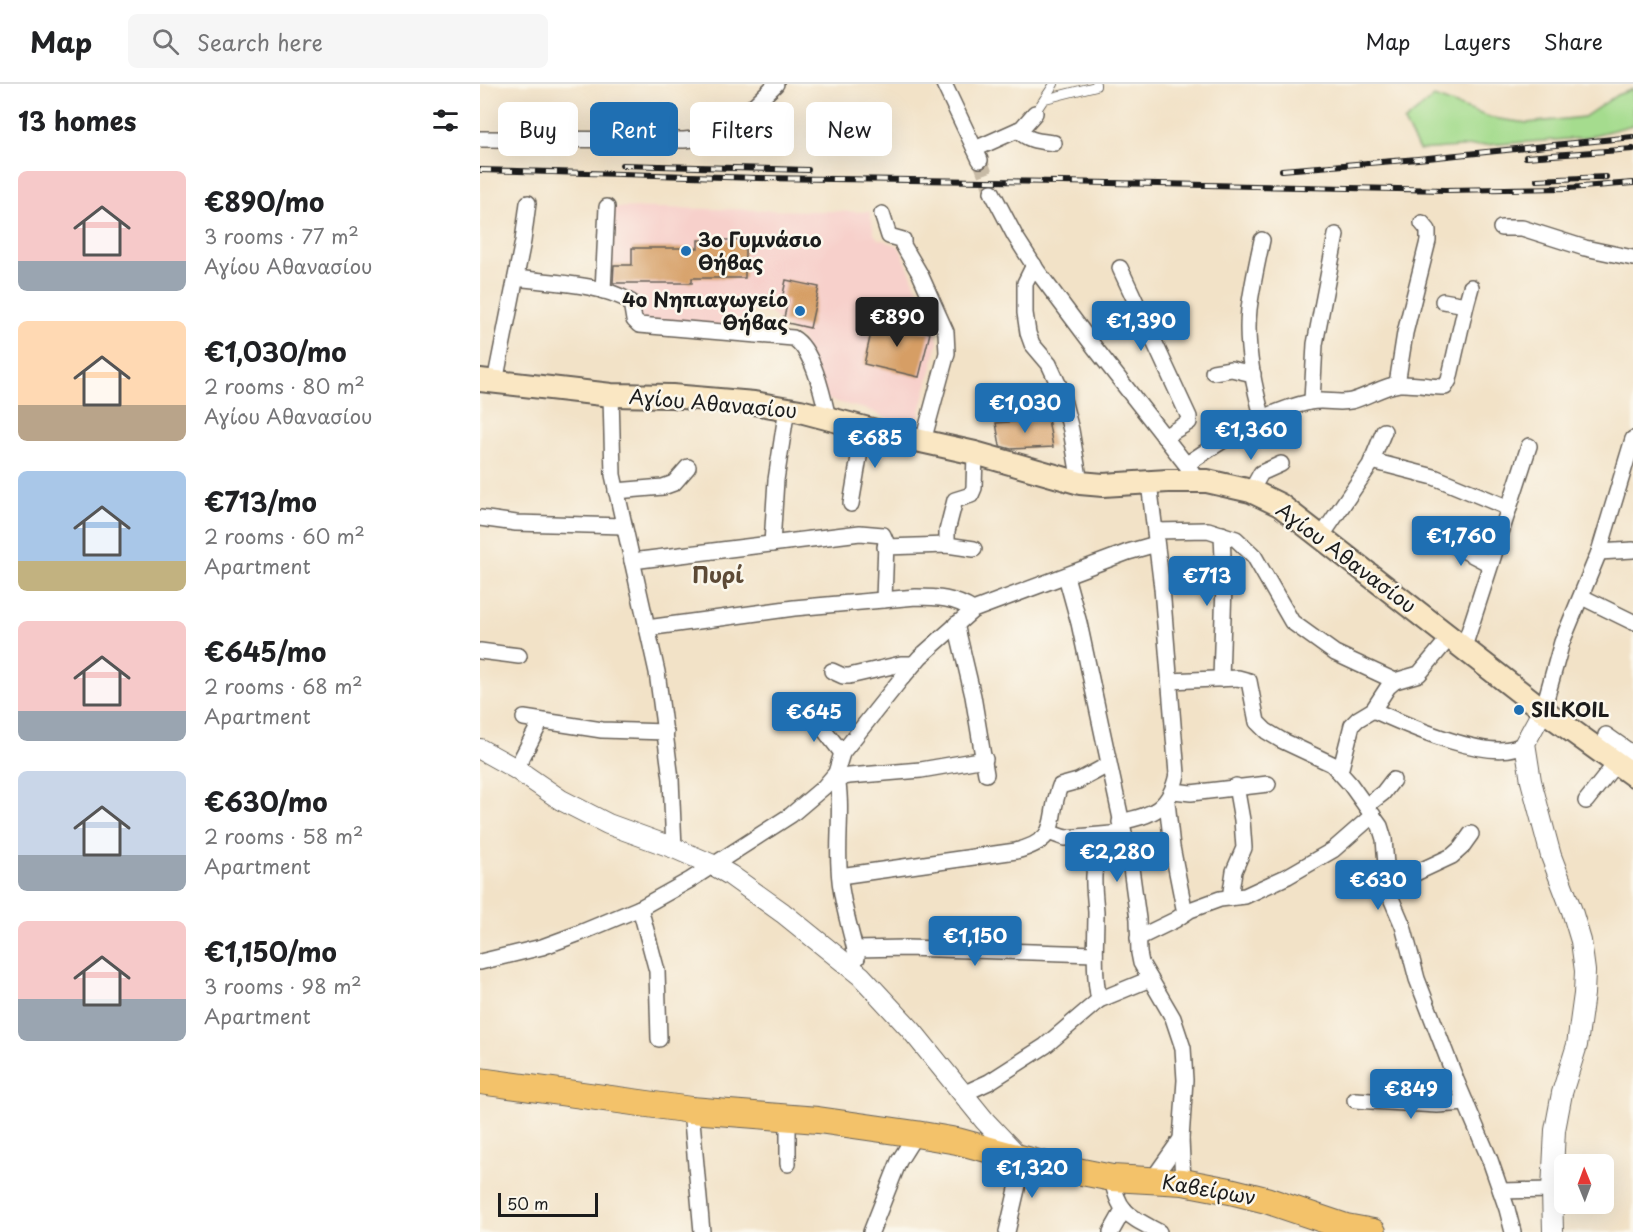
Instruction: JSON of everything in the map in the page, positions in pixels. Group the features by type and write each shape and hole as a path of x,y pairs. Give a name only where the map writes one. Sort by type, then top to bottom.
{"main road":[{"name":"Αγίου Αθανασίου","path":"488,381 611,395 672,396 787,408 975,453 1080,483 1104,485 1149,483 1192,472 1251,490 1280,505 1543,710 1627,764"},
{"name":"Καβείρων","path":"480,1081 691,1110 818,1120 916,1134 957,1141 1112,1178 1182,1182 1266,1200 1346,1227 1373,1232"}],"street":[{"path":"480,139 684,140 713,137 738,121 776,84"},
{"path":"944,84 977,155 1022,128 1035,113"},
{"path":"1018,130 1031,140 1054,143"},
{"path":"993,192 1034,266 1192,472 1212,447 1279,411 1312,401 1350,401 1397,384 1445,387 1449,380 1472,287"},
{"path":"488,381 516,278 528,203"},
{"path":"603,291 607,207"},
{"path":"882,214 889,236 903,240 903,245 920,274 946,332 948,342 923,441"},
{"path":"1397,384 1404,333 1428,241 1428,230 1422,223"},
{"path":"1501,228 1522,228 1544,233 1585,248 1633,258"},
{"path":"1312,401 1315,344 1336,235"},
{"path":"1262,240 1249,310 1248,338 1257,398 1263,419"},
{"path":"1034,266 1025,283 1028,333 1032,344 1049,364 1060,388 1071,430 1080,483"},
{"path":"1120,268 1189,417 1189,422 1164,437"},
{"path":"516,278 619,295 631,302 634,320 639,325 793,338 801,342 820,387 828,418"},
{"path":"1443,301 1466,305"},
{"path":"1213,372 1231,369 1253,374"},
{"path":"611,395 611,453 616,491 657,672 666,732 674,821 674,848"},
{"path":"772,544 776,480 787,408"},
{"path":"851,504 864,428"},
{"path":"1322,537 1372,461 1384,431"},
{"path":"1373,710 1461,745 1486,749 1519,748 1525,743 1543,710 1562,642 1599,552 1633,439"},
{"path":"1340,772 1352,725 1373,710 1388,687 1395,681 1419,674 1457,642 1490,564 1529,446"},
{"path":"947,545 947,531 955,500 971,495 974,488 975,453"},
{"path":"1372,461 1434,477 1509,508"},
{"path":"1251,490 1261,473 1281,464"},
{"path":"616,491 663,487 674,483 688,467"},
{"path":"1149,483 1177,774 1170,796 1172,847 1185,913"},
{"path":"480,518 516,523 623,526"},
{"path":"861,976 842,899 840,876 837,776 842,753 913,664 973,610 1128,552 1156,538 1190,529 1208,530 1236,539 1254,556 1292,622 1335,653 1395,681"},
{"path":"632,561 869,533 883,535 886,542 884,600"},
{"path":"1221,679 1224,584 1222,534"},
{"path":"1446,541 1490,564"},
{"path":"885,547 947,545 974,549"},
{"path":"1599,552 1633,550"},
{"path":"1065,576 1079,623 1123,833 1138,919 1141,963 1173,1018 1183,1048 1185,1080 1180,1139 1182,1182"},
{"path":"647,628 794,609 936,597 958,602 973,610"},
{"path":"1582,597 1633,622"},
{"path":"480,962 542,947 640,908 681,886 790,815 837,776 985,766 973,696 956,624"},
{"path":"480,651 519,656"},
{"path":"832,671 849,676 901,664 913,664"},
{"path":"1169,681 1221,679 1249,681 1253,711 1257,722 1281,740 1321,758 1340,772 1380,826 1384,839 1388,891 1403,926 1417,979 1490,1160 1513,1232"},
{"path":"812,714 842,753"},
{"path":"524,718 602,730 666,732"},
{"path":"516,769 541,721"},
{"path":"1586,801 1627,764 1606,735"},
{"path":"1525,743 1540,821 1572,911 1581,941 1585,971 1576,1045 1558,1110 1552,1190 1553,1232"},
{"path":"480,749 516,769 561,800 609,824 674,848 730,875 783,913 861,976 912,1031 985,1121 1029,1160 1007,1232"},
{"path":"840,876 1016,851 1035,846 1048,832 1060,786 1078,781 1108,765"},
{"path":"1138,938 1203,905 1245,896 1258,890 1348,839 1393,780"},
{"path":"1099,1000 1095,954 1094,886 1097,859 1102,850 1112,845 1139,818 1155,812 1170,796 1236,786 1268,784"},
{"path":"1230,898 1234,871 1244,848 1236,786"},
{"path":"1048,832 1065,837 1123,833"},
{"path":"1388,891 1405,878 1452,856 1471,834"},
{"path":"640,908 657,971 659,1039"},
{"path":"855,949 906,948 1095,954"},
{"path":"963,1094 989,1082 1045,1046 1099,1000 1150,979"},
{"path":"1355,1100 1437,1106 1466,1103"},
{"path":"691,1110 702,1232 696,1232"},
{"path":"788,1118 788,1164"},
{"path":"871,1232 900,1161 916,1134"},
{"path":"1152,1179 1180,1139"},
{"path":"1112,1178 1115,1196 1128,1216 1159,1232"},
{"path":"1501,1191 1552,1190"},
{"path":"1111,1232 1124,1209"}],"lane":[{"path":"1035,113 1054,84"},
{"path":"1045,99 1096,86 1096,84"}],"shaded area":[{"path":"605,207 870,212 874,234 879,239 899,246 936,332 938,343 915,432 869,410 821,398 801,339 770,313 749,311 746,333 628,319 630,298 598,292"}],"green space":[{"path":"1633,89 1633,125 1582,138 1419,150 1404,122 1434,97 1492,118 1527,123 1584,117 1617,95"}],"building":[{"path":"698,240 745,240 745,278 692,278 692,283 613,283 614,265 632,265 632,248 698,248"},
{"name":"4ο Νηπιαγωγείο Θήβας","path":"786,280 819,287 810,328 783,322 788,300 782,299"},
{"path":"874,320 930,333 919,377 864,364"},
{"path":"1048,419 1053,447 1011,449 1000,446 996,423"}],"tunnel":[{"path":"980,160 992,192"}],"railway":[{"path":"1282,170 1633,137"},
{"path":"1526,157 1633,149"},
{"path":"622,165 808,170"},
{"path":"480,170 758,178 1446,190 1569,188 1633,183"},
{"path":"1537,180 1606,177"}],"place":[{"name":"3ο Γυμνάσιο Θήβας","path":"686,251"},
{"name":"4ο Νηπιαγωγείο Θήβας","path":"800,311"},
{"name":"SILKOIL","path":"1519,710"}],"district":[{"name":"Πυρί","path":"718,575"}]}
